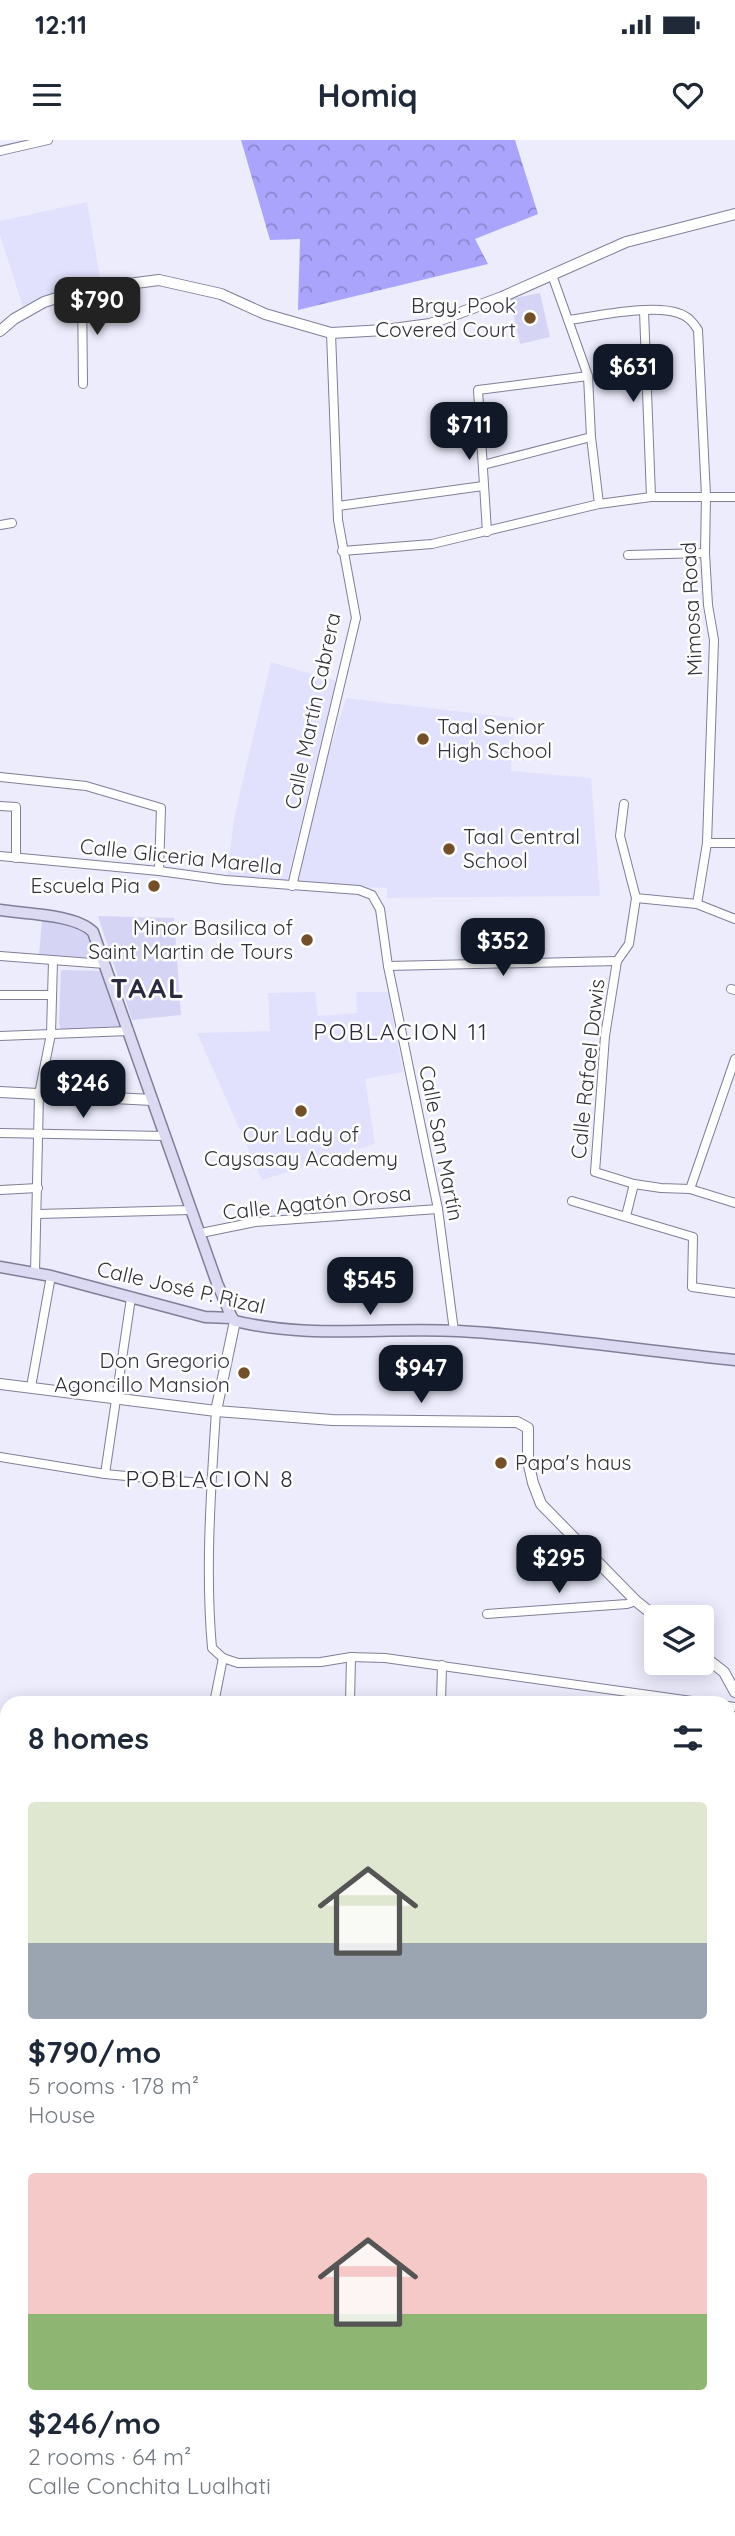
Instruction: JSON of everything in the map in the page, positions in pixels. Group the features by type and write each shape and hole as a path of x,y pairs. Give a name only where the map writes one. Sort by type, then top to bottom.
{"main road":[{"path":"0,910 82,923 93,932 191,1210 233,1320"},
{"name":"Calle José P. Rizal","path":"0,1267 35,1272 205,1317 272,1329 311,1332 454,1331 536,1337 735,1360"}],"street":[{"path":"0,151 48,140"},
{"path":"0,331 14,319 44,302 82,290 159,280 221,294 265,314 331,333 430,324 626,242 735,214"},
{"path":"552,275 588,376 598,504"},
{"path":"82,290 83,384"},
{"path":"569,320 644,311 651,497"},
{"name":"Mimosa Road","path":"644,311 675,312 686,317 698,330 706,496 705,553 708,605 714,640 707,843 697,904"},
{"name":"Calle Martín Cabrera","path":"292,886 356,618 342,551 338,506 331,333"},
{"path":"487,532 478,390 588,376"},
{"path":"483,465 591,437"},
{"path":"338,506 483,486"},
{"path":"342,551 432,544 598,504 651,497 735,497"},
{"path":"0,525 12,523"},
{"path":"628,555 705,553"},
{"path":"0,777 86,786 161,808 159,871"},
{"path":"617,961 629,944 636,898 620,836 624,804"},
{"path":"0,806 16,807 16,858"},
{"path":"707,843 735,843"},
{"name":"Calle Gliceria Marella","path":"0,856 225,880 359,890"},
{"name":"Calle San Martín","path":"359,890 373,895 380,909 388,966 438,1209 454,1331"},
{"path":"636,898 697,904 735,919"},
{"path":"0,956 105,964"},
{"path":"35,1272 39,1094 51,1034 53,961"},
{"name":"Calle Rafael Dawis","path":"388,966 617,961 604,1036 595,1172 634,1184 690,1189 735,1203"},
{"path":"0,995 52,995"},
{"path":"0,1035 129,1031"},
{"path":"690,1189 735,1059"},
{"path":"0,1092 152,1100"},
{"path":"0,1133 165,1136"},
{"path":"626,1216 634,1184"},
{"path":"0,1190 38,1188"},
{"path":"572,1201 693,1237 692,1287 735,1293"},
{"name":"Calle Agatón Orosa","path":"201,1233 254,1222 438,1209"},
{"path":"38,1214 191,1210"},
{"path":"31,1387 51,1276"},
{"path":"105,1474 131,1298"},
{"path":"233,1320 216,1411 211,1484 209,1625 212,1648 223,1658 238,1663 257,1664 321,1662 351,1657 385,1658 657,1696"},
{"path":"0,1384 216,1411 332,1420 517,1422 528,1428 528,1461 541,1504 644,1607"},
{"path":"0,1457 105,1474 211,1484"},
{"path":"487,1614 627,1604 636,1601"},
{"path":"350,1696 351,1657"},
{"path":"215,1696 223,1658"},
{"path":"714,1664 724,1672 734,1688"},
{"path":"441,1696 442,1665"}],"shaded area":[{"path":"87,202 101,283 60,289 23,307 0,235 0,221"},
{"name":"Brgy. Pook Covered Court","path":"540,293 550,337 520,344 510,299"},
{"path":"271,662 336,681 287,881 227,875 234,818"},
{"name":"Taal Central School","path":"346,698 514,718 511,771 591,778 600,896 387,898 387,888 294,884 310,815"},
{"path":"98,916 174,918 181,1015 132,1020"},
{"path":"42,920 73,926 89,934 96,958 39,955"},
{"path":"61,970 104,971 124,1028 61,1030"},
{"name":"Our Lady of Caysasay Academy","path":"315,992 318,1016 357,1013 356,992 388,992 403,1072 365,1079 375,1144 262,1180 197,1033 270,1031 268,993"}],"green space":[{"path":"241,140 515,140 538,214 475,239 488,264 298,310 300,239 270,240"}],"place":[{"name":"Brgy. Pook Covered Court","path":"530,318"},
{"name":"Taal Senior High School","path":"423,739"},
{"name":"Taal Central School","path":"449,849"},
{"name":"Escuela Pia","path":"154,886"},
{"name":"Minor Basilica of Saint Martin de Tours","path":"307,940"},
{"name":"Our Lady of Caysasay Academy","path":"301,1111"},
{"name":"Don Gregorio Agoncillo Mansion","path":"244,1373"},
{"name":"Papa's haus","path":"501,1463"}],"district":[{"name":"TAAL","path":"148,988"},
{"name":"POBLACION 11","path":"401,1032"},
{"name":"POBLACION 8","path":"210,1479"}]}
